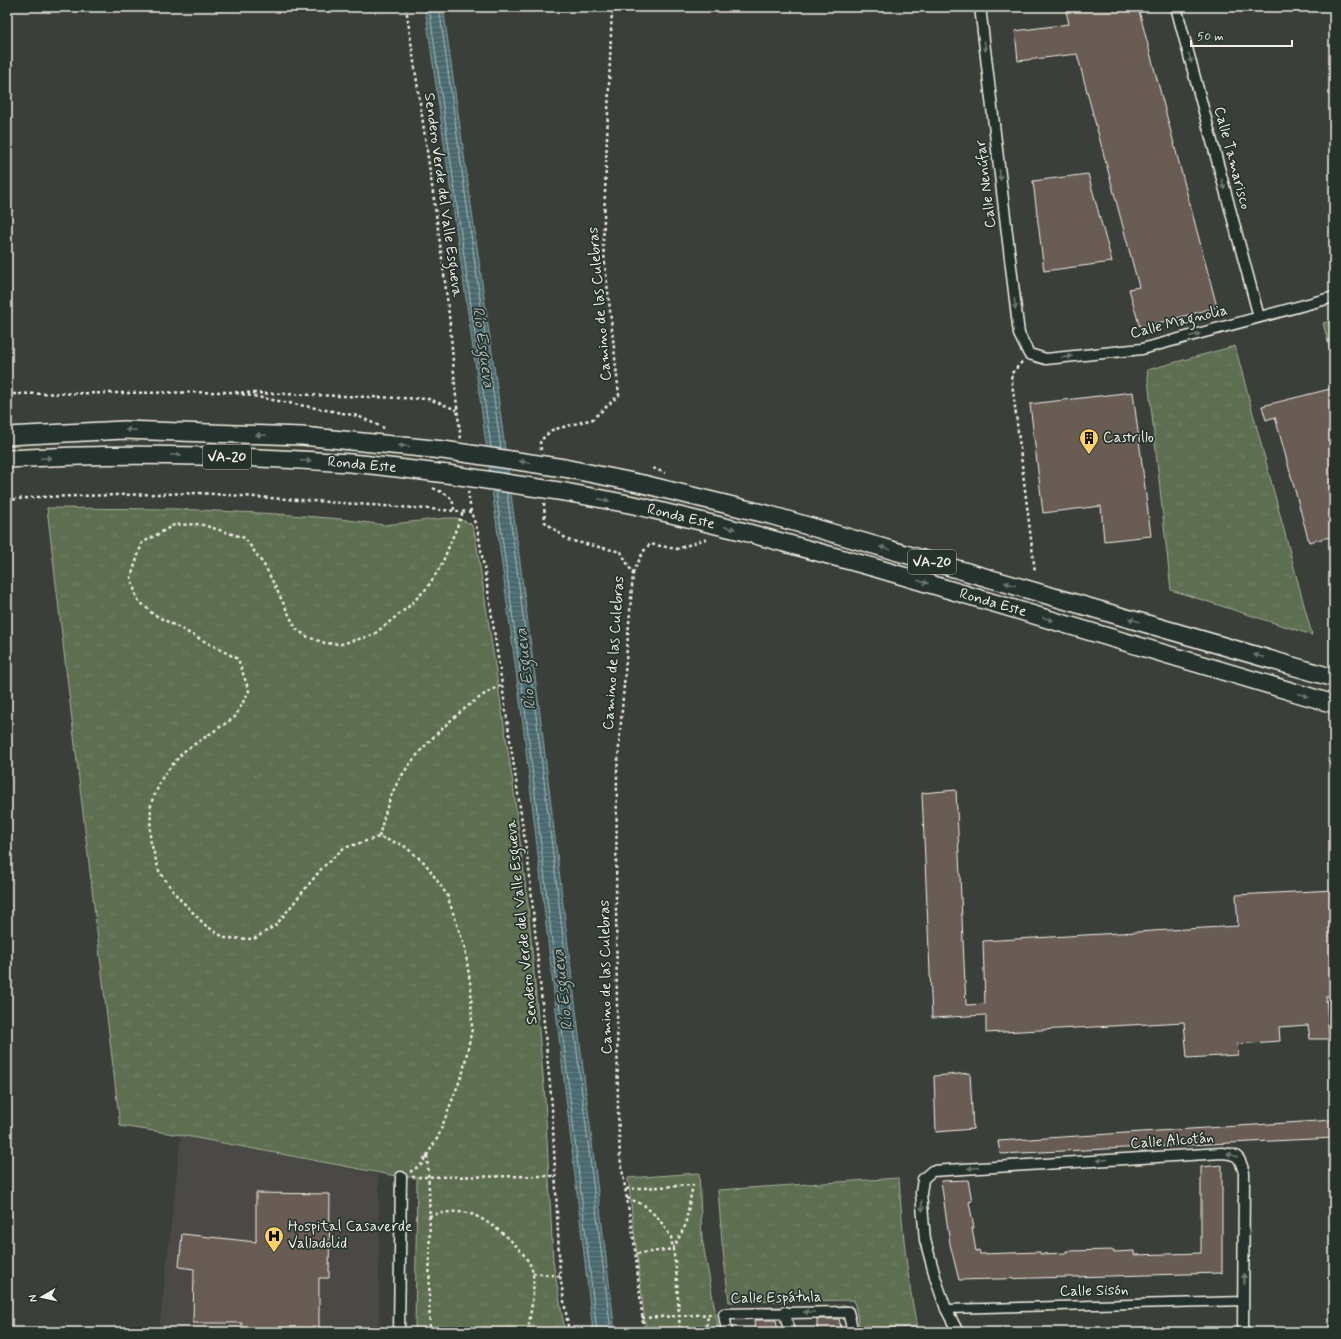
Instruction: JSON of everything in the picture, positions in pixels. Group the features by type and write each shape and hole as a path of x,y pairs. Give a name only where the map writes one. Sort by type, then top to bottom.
{"highway":[{"name":"Ronda Este","path":"7,436 124,430 302,436 443,450 564,468 643,484 770,515 1334,678"},
{"name":"Ronda Este","path":"7,459 111,455 190,456 351,463 446,474 565,492 634,505 741,531 883,571 1334,704"}],"street":[{"name":"Calle Nenúfar","path":"980,7 1019,334 1029,354"},
{"name":"Calle Tamarisco","path":"1176,7 1259,317"},
{"name":"Calle Magnolia","path":"1029,354 1046,359 1142,349 1334,297"},
{"name":"Calle Alcotán","path":"946,1309 925,1240 921,1193 923,1179 932,1171 1222,1152 1237,1156 1242,1163 1244,1173 1243,1332"},
{"path":"399,1332 401,1177"},
{"name":"Calle Sisón","path":"946,1309 1244,1301"},
{"path":"946,1309 958,1332"},
{"path":"785,1312 789,1332"},
{"name":"Calle Espátula","path":"727,1332 724,1314 848,1312 853,1332"}],"path":[{"name":"Sendero Verde del Valle Esgueva","path":"227,392 429,399 457,410 447,298 406,7"},
{"name":"Camino de las Culebras","path":"541,456 540,442 552,430 593,419 619,395 603,245 612,7"},
{"path":"1029,354 1011,374 1035,572"},
{"path":"7,394 227,392 358,416 389,430"},
{"path":"428,486 451,497 454,503 454,512"},
{"path":"7,500 38,497 199,493 463,512 441,566 428,588 408,607 373,634 341,644 326,643 308,637 296,629 266,568 246,538 200,524 174,525 142,543 131,577 137,600 153,614 238,659 249,691 235,717 183,752 163,776 151,803 150,839 160,871 177,896 205,925 225,938 254,939 276,926 322,868 344,848 379,837 402,845 426,863 447,895 465,948 470,989 472,1029 463,1072 438,1137 421,1165 401,1177"},
{"name":"Camino de las Culebras","path":"543,500 545,522 568,540 621,552 633,574 617,771 616,903 618,1111 620,1157 635,1254 644,1332"},
{"name":"Sendero Verde del Valle Esgueva","path":"463,512 471,512 478,532 529,869 552,1106 560,1276 569,1332"},
{"path":"633,574 643,552 650,544 677,548 706,539"},
{"path":"379,837 388,804 400,778 414,756 446,725 468,707 502,685"},
{"path":"427,1156 429,1177 428,1290 430,1332"},
{"path":"401,1177 555,1176"},
{"path":"626,1189 693,1185 685,1226 673,1249"},
{"path":"627,1198 644,1204 659,1219 671,1237 676,1268 680,1332"},
{"path":"429,1216 449,1211 471,1214 488,1222 507,1237 525,1257 533,1273 532,1300 528,1332"},
{"path":"635,1254 673,1249"},
{"path":"533,1273 560,1276"},
{"path":"706,1332 708,1314"},
{"path":"642,1318 724,1314"}],"shaded area":[{"name":"Hospital Casaverde Valladolid","path":"181,1135 379,1175 379,1332 159,1332"}],"green space":[{"path":"1334,320 1334,365 1323,323"},
{"path":"1235,346 1312,635 1171,590 1147,370"},
{"path":"47,508 177,509 278,514 341,519 384,525 457,518 471,524 475,534 512,777 528,905 545,1099 553,1261 565,1332 415,1332 417,1177 401,1177 181,1135 120,1126"},
{"path":"699,1173 702,1238 719,1332 646,1332 628,1178"},
{"path":"899,1178 905,1252 917,1327 860,1329 854,1300 729,1302 718,1190"}],"water":[{"name":"Río Esgueva","path":"425,7 443,7 497,388 541,722 615,1332 593,1332 523,724 479,391"}],"building":[{"path":"1065,7 1138,7 1217,307 1140,328 1129,289 1139,287 1077,54 1018,61 1015,31 1069,24"},
{"path":"1088,174 1112,262 1044,271 1033,181"},
{"path":"1334,388 1334,536 1309,542 1275,417 1266,420 1262,406"},
{"name":"Castrillo","path":"1133,392 1151,536 1104,541 1101,506 1043,513 1030,404"},
{"path":"956,790 966,1005 985,1004 983,941 1238,926 1236,895 1334,890 1334,996 1326,996 1329,1039 1310,1039 1308,1025 1279,1027 1280,1041 1237,1044 1238,1055 1187,1058 1184,1022 986,1033 986,1015 932,1018 922,793"},
{"path":"970,1073 973,1129 936,1132 934,1076"},
{"path":"1334,1120 1334,1138 1000,1154 998,1141"},
{"path":"1222,1165 1222,1273 959,1280 950,1244 941,1181 968,1180 972,1201 969,1202 974,1228 972,1228 976,1251 979,1250 980,1254 1040,1252 1040,1254 1066,1253 1066,1251 1114,1250 1114,1252 1134,1251 1134,1255 1201,1253 1201,1167"},
{"path":"256,1193 330,1194 329,1278 319,1278 319,1332 242,1332 242,1323 193,1323 194,1269 179,1267 182,1234 256,1242"},
{"path":"817,1319 839,1319 842,1332 819,1332 819,1330 817,1330"},
{"path":"754,1320 776,1320 778,1332 755,1332"}],"place":[{"name":"Castrillo","path":"1089,455"},
{"name":"Hospital Casaverde Valladolid","path":"274,1253"}]}
